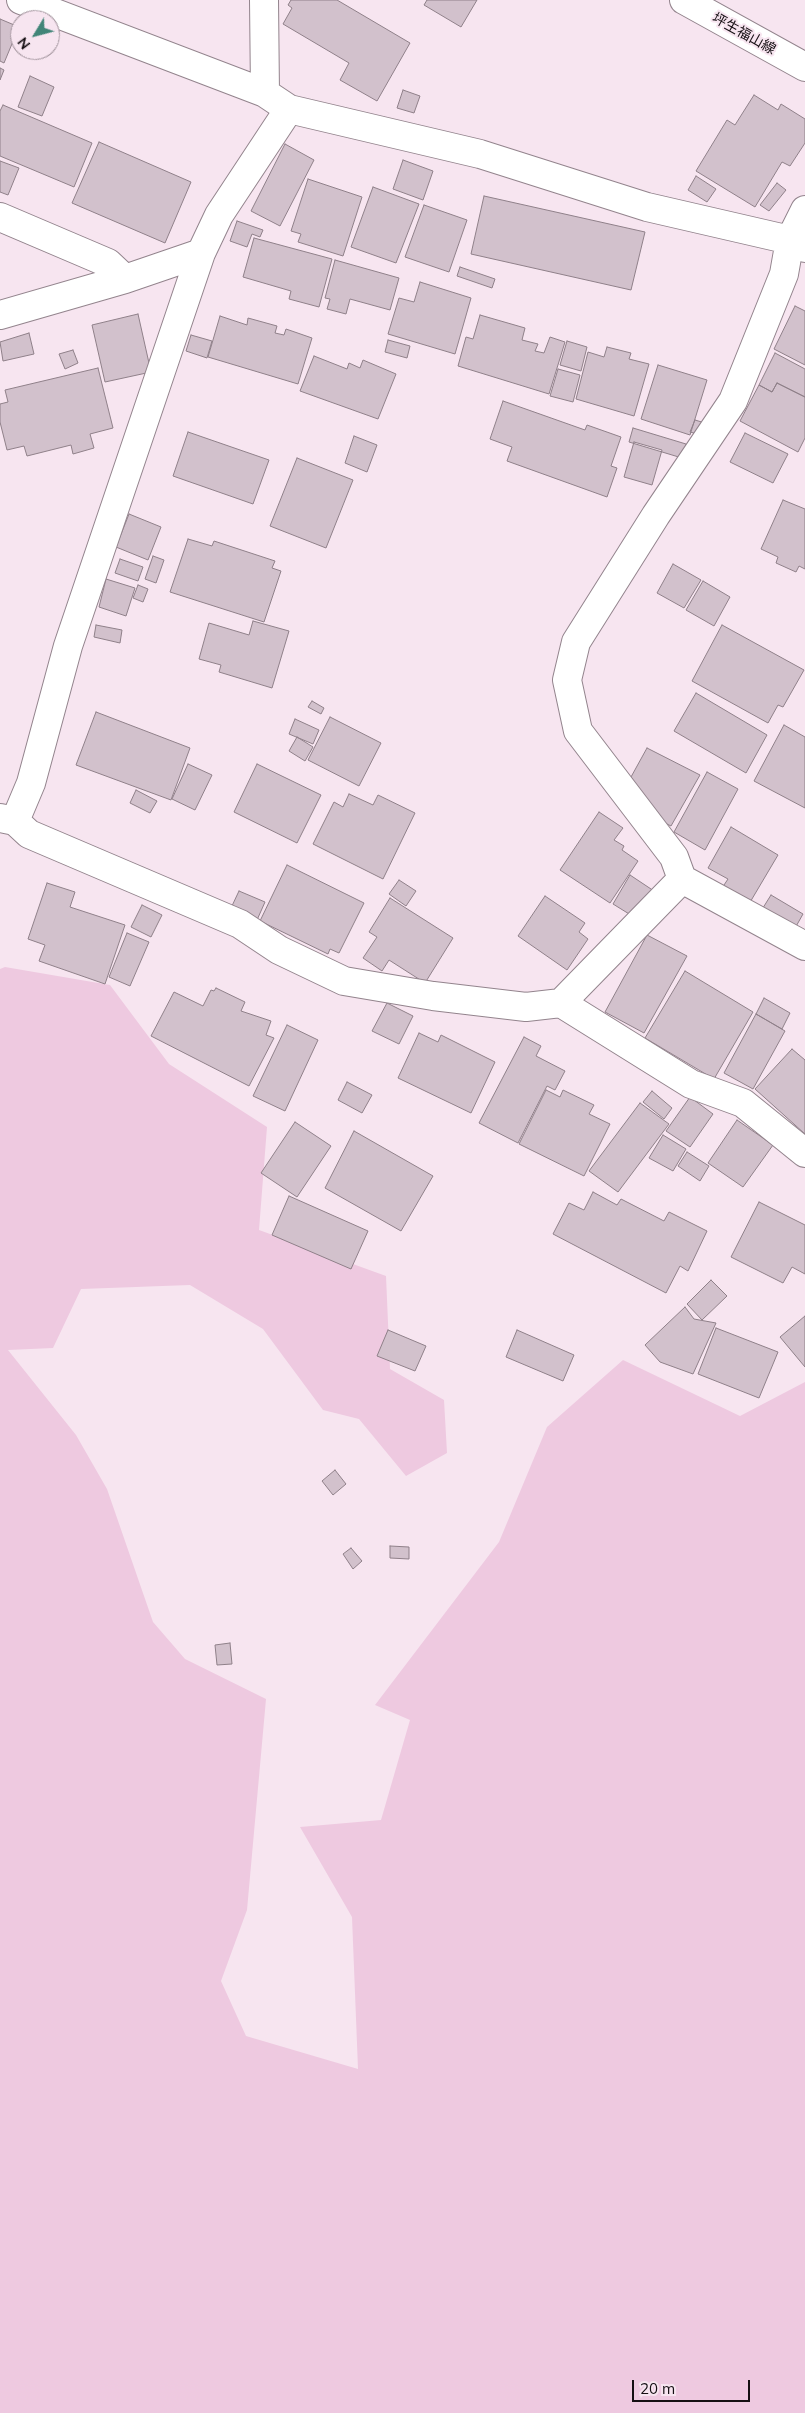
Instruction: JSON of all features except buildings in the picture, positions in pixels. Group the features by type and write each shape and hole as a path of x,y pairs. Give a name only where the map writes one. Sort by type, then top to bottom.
{"street":[{"path":"21,0 265,93 289,109 480,154 646,207 798,244"},
{"path":"264,0 265,93"},
{"name":"坪生福山線","path":"684,0 805,67"},
{"path":"289,109 219,215 201,253 68,646 31,782 7,820 29,834 240,924 278,950 344,980 433,996 526,1007 561,1003 691,1084 743,1103 805,1153"},
{"path":"805,210 798,244 732,401 656,515 576,642 568,680 578,731 674,857 682,879 805,946"},
{"path":"0,217 108,263 125,279"},
{"path":"0,315 125,279 201,253"},
{"path":"561,1003 682,879"}],"shaded area":[{"path":"5,967 110,985 169,1064 267,1127 259,1230 386,1276 390,1369 444,1400 447,1453 406,1476 359,1419 323,1410 263,1329 190,1285 81,1289 53,1348 8,1350 76,1435 107,1489 153,1622 185,1659 266,1699 247,1910 221,1981 246,2036 358,2069 352,1917 300,1827 381,1820 410,1720 375,1705 499,1542 547,1427 623,1360 740,1416 805,1382 805,2413 0,2413 0,969"}]}
